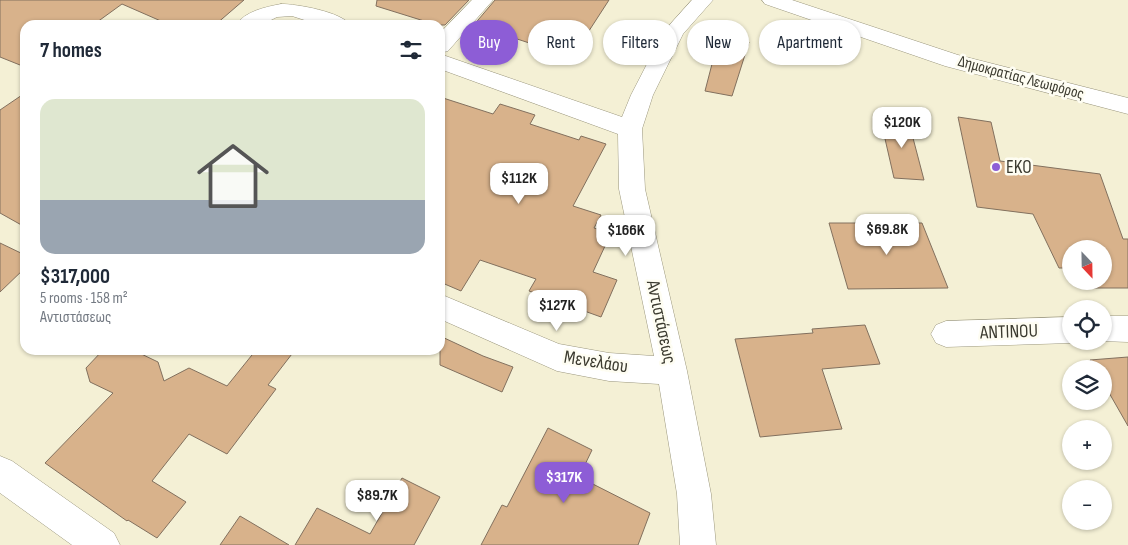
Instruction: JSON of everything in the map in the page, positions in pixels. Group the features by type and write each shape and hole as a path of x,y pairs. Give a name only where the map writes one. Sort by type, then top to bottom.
{"street":[{"path":"445,41 483,0"},
{"name":"Αντιστάσεως","path":"698,545 694,494 672,371 632,189 630,129 642,95 674,30 703,0"},
{"name":"Δημοκρατίας Λεωφόρος","path":"772,0 953,61 1128,106"},
{"path":"254,19 278,6 325,20"},
{"path":"445,63 630,129"},
{"name":"Μενελάου","path":"445,308 557,357 609,367 672,371"},
{"path":"1112,329 1128,329"},
{"name":"ANTINOU","path":"946,334 1062,330"},
{"path":"0,473 102,545"}],"building":[{"path":"0,0 244,0 221,20 159,20 122,4 100,20 20,20 20,65 0,57"},
{"path":"377,0 469,0 445,25 445,20 421,20 376,6"},
{"path":"495,0 609,0 593,25 593,20 528,20 528,43 518,39 518,20 478,20"},
{"path":"712,65 742,65 732,96 705,91"},
{"path":"20,96 20,224 0,213 0,110"},
{"path":"445,99 493,114 500,104 535,115 530,124 579,140 581,136 606,144 573,206 601,215 594,228 611,233 593,272 617,280 601,317 529,291 536,279 480,260 461,291 445,284"},
{"path":"880,117 908,119 924,180 894,178"},
{"path":"958,117 991,122 1000,161 1100,174 1123,239 1128,239 1128,288 1112,288 1112,240 1062,240 1062,268 1059,268 1033,214 977,207"},
{"path":"829,223 922,223 948,288 848,289"},
{"path":"0,243 20,253 20,273 0,292"},
{"path":"865,325 880,364 822,369 842,429 760,437 735,339 813,333 812,329"},
{"path":"445,338 483,356 513,367 502,392 440,365 440,355 445,355"},
{"path":"98,355 143,355 158,362 164,381 189,368 227,386 252,355 291,355 268,385 276,389 227,454 189,434 152,481 186,502 157,538 127,521 45,463 113,393 90,382 86,368"},
{"path":"1128,357 1128,426 1112,398 1112,360 1090,360"},
{"path":"548,428 592,450 579,477 650,513 638,545 481,545 502,505 507,507"},
{"path":"402,478 440,497 414,545 295,545 317,508 370,534"},
{"path":"240,516 289,545 220,545"}],"place":[{"name":"EKO","path":"996,167"}]}
